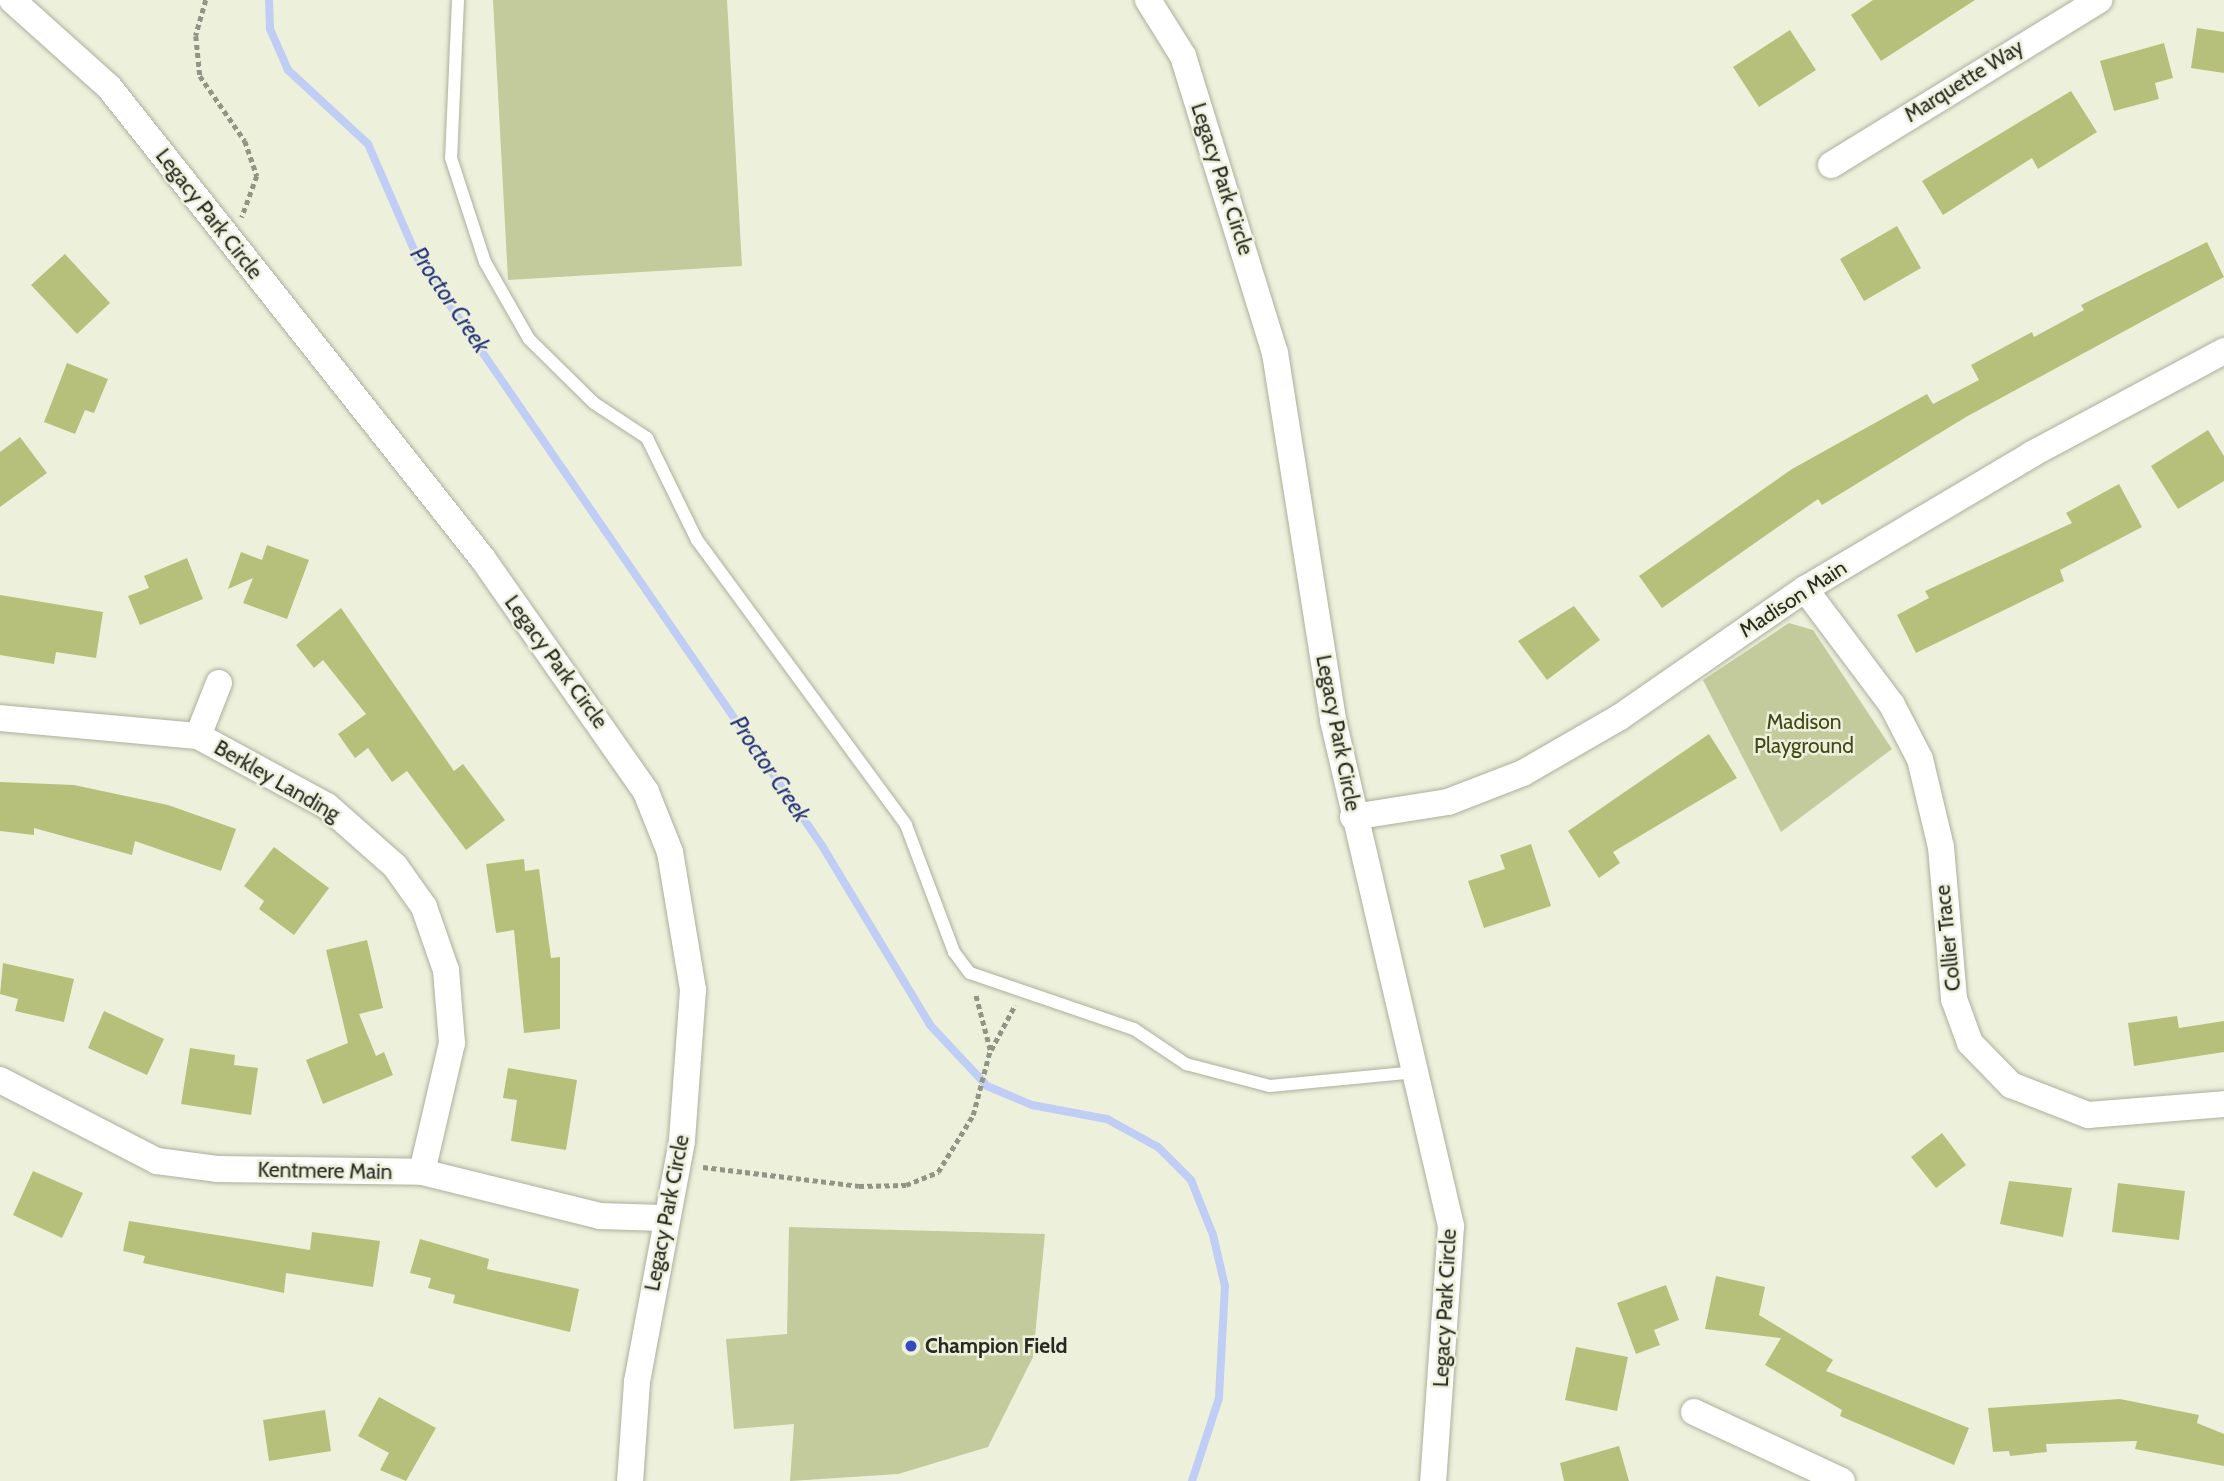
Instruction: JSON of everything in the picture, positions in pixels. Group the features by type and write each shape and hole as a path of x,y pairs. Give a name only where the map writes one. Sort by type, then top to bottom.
{"street":[{"name":"Legacy Park Circle","path":"12,0 109,87 483,559 646,792 670,852 693,990 682,1141 663,1218 630,1481"},
{"name":"Legacy Park Circle","path":"1148,0 1183,56 1275,352 1353,817 1420,1072 1451,1226 1433,1481"},
{"name":"Marquette Way","path":"1831,164 2099,0"},
{"name":"Madison Main","path":"1353,817 1448,802 1522,773 1620,717 1805,589 2032,454 2224,351"},
{"name":"Collier Trace","path":"1805,589 1892,705 1920,760 1941,847 1954,999 1970,1043 2011,1085 2088,1115 2224,1104"},
{"name":"Berkley Landing","path":"198,736 219,683"},
{"name":"Berkley Landing","path":"0,718 198,736 327,806 395,866 424,907 446,970 452,1043 422,1172"},
{"name":"Kentmere Main","path":"0,1080 157,1161 218,1169 422,1172 600,1216 663,1218"},
{"path":"1694,1412 1842,1481"}],"lane":[{"path":"458,0 451,158 485,262 529,339 594,403 647,438 697,540 906,825 954,952 970,973 1022,993 1134,1029 1186,1064 1270,1086 1420,1072"}],"path":[{"path":"206,0 196,36 200,76 245,141 257,176 249,208 224,234"},
{"path":"970,973 990,1051"},
{"path":"702,1167 821,1184 906,1185 938,1172 955,1153 977,1099 990,1051 1022,993"}],"green space":[{"path":"493,0 727,0 742,266 508,280"},
{"name":"Madison Playground","path":"1789,623 1813,630 1892,749 1781,832 1703,680"},
{"name":"Champion Field","path":"789,1227 1045,1234 1033,1357 988,1447 898,1474 790,1481 794,1424 734,1429 726,1339 787,1334"}],"building":[{"path":"1873,0 1975,0 1881,61 1851,15"},
{"path":"2197,28 2224,32 2224,73 2191,68"},
{"path":"1790,30 1816,70 1759,107 1733,67"},
{"path":"2164,43 2173,78 2155,83 2159,99 2114,111 2100,61"},
{"path":"2071,91 2097,132 2038,169 2032,158 1943,215 1922,181"},
{"path":"1897,226 1921,268 1864,301 1840,259"},
{"path":"2207,242 2224,277 1966,417 1822,505 1818,499 1662,608 1639,576 1792,469 1927,394 1933,404 1979,380 1971,365 2032,332 2034,337 2084,310 2081,305"},
{"path":"65,254 110,303 77,334 31,285"},
{"path":"67,363 108,379 94,413 85,410 75,434 44,422"},
{"path":"2208,430 2224,456 2224,481 2178,509 2151,466"},
{"path":"20,437 47,473 0,507 0,452"},
{"path":"2119,484 2142,527 2060,570 2064,581 1916,653 1897,615 1929,598 1925,591 2072,523 2066,513"},
{"path":"267,545 309,560 287,619 243,603 253,578 228,589 241,552 262,560"},
{"path":"187,558 203,599 140,625 128,596 149,588 144,576"},
{"path":"0,595 103,612 96,658 56,652 54,664 0,655"},
{"path":"1574,606 1600,640 1547,680 1518,641"},
{"path":"341,608 454,771 463,764 505,820 466,850 407,771 392,782 368,748 355,758 338,734 366,714 323,660 314,668 296,645"},
{"path":"1709,734 1737,778 1613,852 1620,863 1599,878 1568,831"},
{"path":"0,782 74,785 168,805 236,829 221,871 135,841 132,855 34,828 34,835 0,831"},
{"path":"1531,844 1551,906 1484,928 1468,881 1505,869 1500,855"},
{"path":"274,847 329,888 294,935 259,909 264,901 244,886"},
{"path":"524,859 525,871 539,869 551,958 560,957 560,1029 524,1033 514,930 496,933 486,864"},
{"path":"367,940 383,1008 359,1014 376,1056 384,1052 393,1075 323,1104 306,1060 348,1043 326,950"},
{"path":"3,963 74,979 64,1022 15,1011 18,999 0,994"},
{"path":"104,1011 164,1039 147,1075 88,1048"},
{"path":"2177,1016 2179,1028 2224,1021 2224,1052 2134,1066 2128,1023"},
{"path":"190,1048 235,1055 234,1065 258,1068 251,1115 181,1104"},
{"path":"508,1068 577,1080 566,1150 511,1141 517,1100 503,1098"},
{"path":"1942,1133 1966,1165 1936,1188 1911,1157"},
{"path":"33,1171 83,1193 62,1238 13,1215"},
{"path":"2009,1181 2072,1188 2063,1237 2000,1224"},
{"path":"2118,1183 2185,1191 2179,1240 2112,1232"},
{"path":"129,1221 310,1250 312,1232 380,1241 373,1287 286,1273 284,1293 143,1263 145,1256 123,1251"},
{"path":"420,1239 489,1259 487,1269 579,1289 570,1332 453,1303 455,1295 428,1288 431,1278 410,1273"},
{"path":"1716,1276 1765,1287 1759,1315 1833,1360 1826,1371 1969,1428 1954,1465 1840,1416 1842,1410 1765,1365 1781,1338 1705,1329"},
{"path":"1666,1285 1679,1320 1654,1330 1660,1345 1636,1354 1617,1303"},
{"path":"1576,1347 1628,1357 1617,1411 1565,1400"},
{"path":"379,1397 436,1428 406,1481 380,1470 389,1453 358,1436"},
{"path":"2120,1399 2199,1415 2197,1423 2224,1434 2224,1466 2135,1449 2137,1441 2046,1444 2047,1452 2010,1456 2009,1451 1993,1452 1988,1408"},
{"path":"325,1410 331,1451 269,1461 263,1420"},
{"path":"1619,1446 1629,1481 1564,1481 1560,1463"}],"waterway":[{"name":"Proctor Creek","path":"269,0 270,29 288,70 368,144 418,259 821,844 930,1025 987,1086 1032,1105 1107,1119 1158,1147 1191,1180 1213,1235 1225,1286 1219,1398 1192,1481"}],"place":[{"name":"Champion Field","path":"911,1346"}]}
